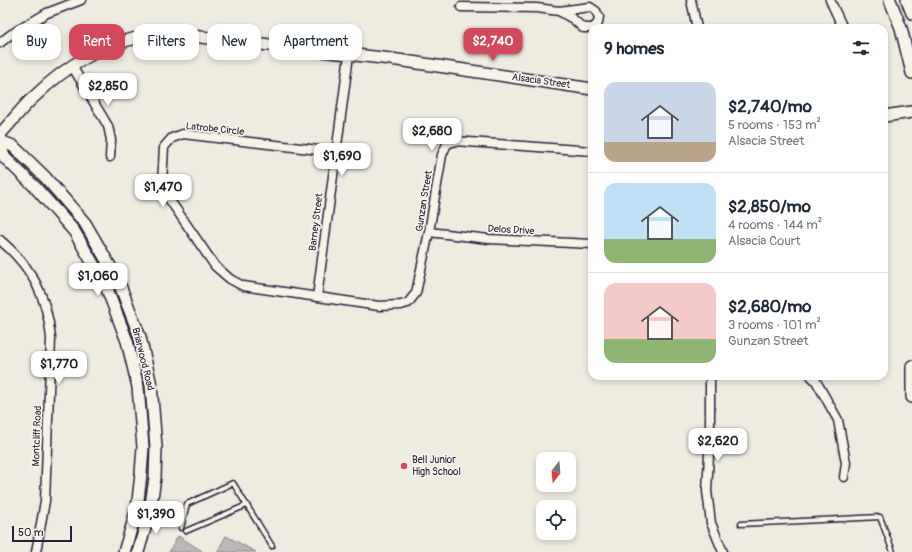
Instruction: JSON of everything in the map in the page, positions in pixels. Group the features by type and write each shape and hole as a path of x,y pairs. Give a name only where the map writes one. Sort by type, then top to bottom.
{"main road":[{"path":"890,0 901,28 912,73"},
{"path":"907,0 912,13"},
{"name":"Alsacia Street","path":"0,134 34,96 61,73 96,52 119,42 142,36 174,34 269,45"},
{"name":"Alsacia Street","path":"362,56 391,59 588,88"},
{"path":"888,115 912,112"},
{"name":"Briarwood Road","path":"0,141 13,146 45,178 85,223 118,280 140,337 151,385 156,447 155,478 150,511 138,552"},
{"name":"Briarwood Road","path":"0,147 5,158 35,187 74,231 106,286 127,341 138,387 143,447 136,509 124,552"},
{"path":"912,366 912,397"},
{"path":"141,473 148,483 144,507 150,511"}],"street":[{"path":"0,43 10,35 47,13 80,0"},
{"path":"691,0 696,24"},
{"path":"830,0 841,24"},
{"path":"461,7 537,4 559,11 573,19 583,28 588,28"},
{"path":"559,11 590,7 593,8 599,17 597,24"},
{"name":"Barney Street","path":"317,297 348,60"},
{"path":"72,66 108,126 111,140 110,157"},
{"name":"Latrobe Circle","path":"335,152 183,134 172,138 164,147 162,184 167,196 215,266 230,279 243,286 379,306"},
{"name":"Gunzan Street","path":"379,306 401,305 408,303 416,293 429,232 442,155 447,144 455,141 588,151"},
{"name":"Delos Drive","path":"429,232 489,239 588,244"},
{"name":"Montcliff Road","path":"0,240 14,252 30,272 41,294 50,327 51,338 45,501 36,552"},
{"path":"710,380 710,437 707,491 711,523 723,552"},
{"path":"817,380 838,420 846,463 844,477"},
{"path":"710,437 731,438"}],"lane":[{"path":"181,528 187,504 233,483 272,546"},
{"path":"186,531 247,505"},
{"path":"741,524 880,517 894,552"}],"building":[{"path":"178,536 202,551 202,552 169,552"},
{"path":"226,536 256,552 217,552"}],"place":[{"name":"Bell Junior High School","path":"404,466"}]}
